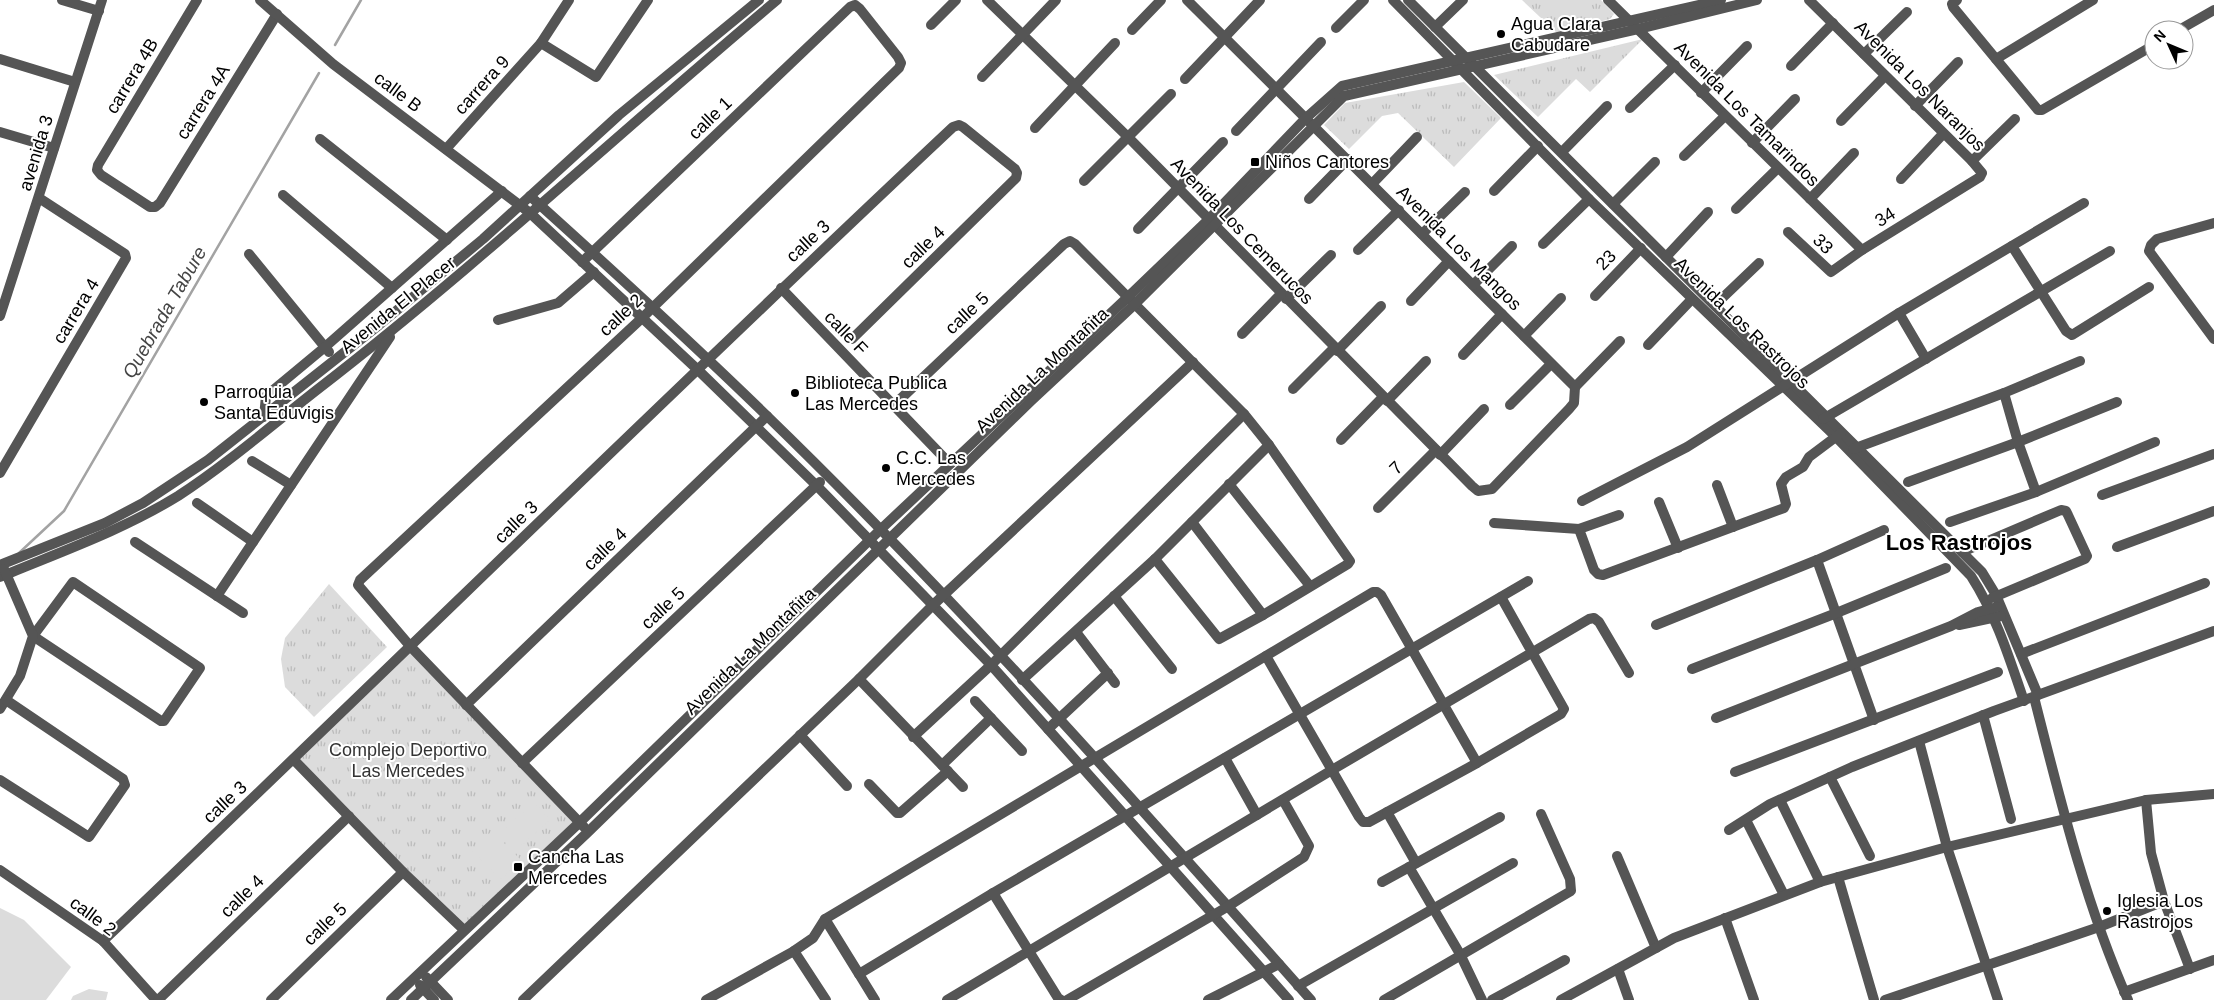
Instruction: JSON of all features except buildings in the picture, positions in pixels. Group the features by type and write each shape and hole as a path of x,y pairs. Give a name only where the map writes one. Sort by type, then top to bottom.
{"street":[{"path":"62,0 99,11"},
{"name":"avenida 3","path":"0,316 102,0"},
{"name":"carrera 4B","path":"155,207 150,206 101,175 97,170 98,165 197,0"},
{"name":"calle B","path":"260,0 333,64 530,213 698,370 816,485 991,665 1289,1000"},
{"name":"carrera 9","path":"446,149 541,42 569,0"},
{"path":"541,42 596,77 648,0"},
{"name":"Avenida El Placer","path":"1,562 105,523 143,502 208,460 264,417 483,239 619,115 759,0"},
{"name":"Avenida El Placer","path":"3,575 117,529 177,496 214,470 345,368 479,258 683,79 777,0"},
{"path":"931,25 956,0"},
{"name":"Avenida Los Cemerucos","path":"987,0 1128,137 1438,453 1478,491 1492,489 1569,409 1574,403 1575,387"},
{"path":"982,77 1056,0"},
{"path":"1132,30 1161,0"},
{"name":"Avenida Los Mangos","path":"1188,0 1575,387"},
{"path":"1185,79 1260,0"},
{"path":"1336,28 1364,0"},
{"name":"Avenida Los Rastrojos","path":"1393,0 1589,199 1692,299 1788,384 1982,572 1996,607 2024,700"},
{"name":"Avenida Los Rastrojos","path":"1408,0 1715,305 1788,384"},
{"path":"1435,27 1463,0"},
{"name":"Avenida Los Tamarindos","path":"1608,0 1862,250"},
{"name":"Avenida La Montañita","path":"411,1000 588,832 878,550 1212,222 1346,84 1630,22 1721,0"},
{"name":"Avenida La Montañita","path":"1309,122 1348,94 1638,30 1757,0"},
{"name":"Avenida Los Naranjos","path":"1809,0 1972,161 1982,173 1980,177"},
{"path":"1957,0 1952,4 1954,7 2035,108 2042,110 2144,50"},
{"path":"1996,59 2093,0"},
{"name":"calle 1","path":"582,262 850,7 855,5 860,9 898,57 901,63 899,68"},
{"path":"2194,21 2214,10"},
{"path":"1864,54 1907,12"},
{"name":"carrera 4A","path":"155,207 160,203 277,14"},
{"path":"1791,66 1833,23"},
{"path":"1236,131 1320,42"},
{"path":"1035,128 1115,43"},
{"path":"1701,93 1747,46"},
{"path":"0,59 75,82"},
{"path":"1915,106 1958,62"},
{"path":"1630,108 1675,65"},
{"name":"calle 2","path":"410,646 360,590 358,585 360,580 653,308 899,68"},
{"path":"1841,121 1886,76"},
{"path":"1084,181 1171,94"},
{"path":"1752,143 1794,99"},
{"path":"1562,152 1607,106"},
{"path":"1684,156 1725,116"},
{"path":"1972,161 2015,119"},
{"name":"calle 3","path":"103,941 294,760 781,288 953,126 963,127 1000,157 1014,169 1017,174 1016,178"},
{"path":"0,132 54,148"},
{"path":"1901,178 1943,134"},
{"path":"1372,184 1417,137"},
{"path":"320,139 447,240"},
{"path":"1138,229 1223,142"},
{"path":"1494,192 1538,146"},
{"path":"1810,199 1854,153"},
{"path":"1309,199 1348,159"},
{"path":"1613,204 1655,162"},
{"path":"1736,209 1778,168"},
{"name":"34","path":"1862,250 1980,177"},
{"name":"calle 4","path":"852,339 1016,178"},
{"path":"264,417 266,396 325,347 502,191"},
{"path":"1422,234 1465,192"},
{"path":"283,195 392,288"},
{"path":"530,196 593,252 767,416 889,539 1139,807 1310,1000"},
{"name":"carrera 4","path":"0,473 126,258 124,254 39,198"},
{"path":"1543,244 1589,199"},
{"path":"1582,501 1687,447 1899,313 2084,203"},
{"path":"1358,250 1399,210"},
{"path":"1666,257 1708,212"},
{"path":"2214,223 2157,239 2151,245 2149,251 2214,338"},
{"name":"33","path":"1788,232 1831,272 1862,250"},
{"name":"calle 5","path":"893,406 1064,244 1070,241 1132,301"},
{"path":"1473,285 1512,246"},
{"path":"2012,246 2066,332 2072,334 2149,287"},
{"name":"23","path":"1595,296 1641,248"},
{"path":"1824,419 2110,251"},
{"path":"249,254 325,347 345,368"},
{"path":"1242,334 1331,255"},
{"path":"1411,301 1450,261"},
{"path":"1715,305 1759,263"},
{"path":"498,320 558,303 594,272"},
{"name":"calle F","path":"781,288 950,464"},
{"path":"1524,336 1561,298"},
{"path":"1648,345 1692,299"},
{"path":"1132,301 1244,414 1269,445 1350,560 1348,564 1219,639 1155,559"},
{"name":"Avenida La Montañita","path":"391,1000 580,822 869,540 950,464 1132,301"},
{"path":"1293,389 1381,306"},
{"path":"1899,313 1926,359"},
{"path":"1463,354 1502,314"},
{"path":"217,596 397,326"},
{"path":"1575,387 1620,341"},
{"path":"1341,440 1426,361"},
{"path":"1853,448 2004,393 2080,361"},
{"path":"523,1000 859,680 942,596 1193,362"},
{"path":"1510,406 1552,364"},
{"path":"2004,393 2018,442 2036,492"},
{"path":"1908,482 2018,442 2116,402"},
{"name":"7","path":"1378,508 1484,409"},
{"path":"913,737 991,665 1244,414"},
{"name":"calle 4","path":"466,705 767,416"},
{"path":"1579,529 1594,570 1598,574 1603,575 1678,548 1784,508 1786,504 1781,484 1783,480 1803,467 1809,457 1839,434"},
{"path":"1950,522 2036,492 2155,442"},
{"path":"1022,680 1155,559 1269,445"},
{"name":"Avenida Los Rastrojos","path":"1853,448 1971,576 1996,607 2021,654 2036,696 2065,818 2099,927 2126,996"},
{"path":"2102,495 2214,454"},
{"path":"252,461 291,485"},
{"name":"calle 5","path":"522,763 826,476"},
{"path":"1229,484 1310,586"},
{"path":"1717,485 1733,527"},
{"path":"1659,502 1678,548"},
{"path":"196,503 253,542"},
{"path":"1716,718 1951,626 1978,612 1996,607 2085,559 2087,556 2066,511 2061,510 1962,552"},
{"path":"2117,547 2214,511"},
{"path":"1494,523 1579,529 1619,515"},
{"path":"1192,522 1263,615"},
{"path":"1656,625 1817,560 1884,530"},
{"path":"135,542 243,613"},
{"path":"1817,560 1834,614 1874,720"},
{"path":"0,780 89,837 125,785 123,779 3,704 20,676 32,636 73,582 198,665 200,671 168,719 161,721 32,636 3,575 1,562"},
{"path":"1692,669 1946,568"},
{"path":"859,974 1139,807 1528,581"},
{"path":"2021,654 2205,583"},
{"path":"706,1000 794,951 813,938 825,918 1373,592 1381,595 1477,764"},
{"path":"1114,596 1172,669"},
{"path":"1266,656 1363,822 1369,822 1477,764 1561,714 1564,709 1500,597"},
{"path":"947,1000 1028,950 1589,619 1594,618 1600,622 1629,673"},
{"path":"1729,830 1780,800 1918,740 2214,631"},
{"path":"1076,632 1115,683"},
{"path":"410,646 588,832"},
{"path":"1735,772 1998,672"},
{"path":"1048,729 1108,673"},
{"path":"859,680 963,787"},
{"path":"975,702 1022,751"},
{"path":"1983,715 2011,819"},
{"path":"869,784 897,813 900,813 991,718"},
{"path":"800,735 847,786"},
{"path":"1918,740 1948,847 1998,1000"},
{"path":"1225,758 1257,815"},
{"path":"294,760 403,872 464,930"},
{"path":"1830,777 1870,856"},
{"path":"1562,1000 1674,938 1820,882 1948,847 2065,818 2146,800 2214,794"},
{"path":"1067,1000 1227,907 1300,860 1308,852 1309,846 1283,800"},
{"path":"1780,800 1820,882"},
{"path":"2146,800 2151,854 2164,901 2190,969"},
{"path":"1387,812 1482,1000"},
{"path":"1384,1000 1460,954 1571,892 1570,879 1541,814"},
{"name":"calle 4","path":"157,1000 349,816"},
{"path":"1382,882 1500,817"},
{"path":"1746,820 1784,896"},
{"path":"1617,856 1656,948"},
{"path":"1298,986 1513,863"},
{"name":"calle 2","path":"0,870 103,941 157,1000"},
{"name":"calle 5","path":"270,1000 403,872"},
{"path":"1838,877 1874,1000"},
{"path":"993,893 1061,1000"},
{"path":"1885,1000 2099,927 2164,901"},
{"path":"825,918 875,1000"},
{"path":"1725,918 1754,1000"},
{"path":"794,951 826,1000"},
{"path":"1492,1000 1566,960"},
{"path":"2126,996 2214,960"},
{"path":"1208,1000 1280,964"},
{"path":"1618,969 1629,1000"},
{"path":"418,975 427,985 448,1000"},
{"path":"427,985 434,1000"}],"green space":[{"path":"1522,0 1601,0 1614,14 1610,19 1557,33"},
{"path":"1544,0 1581,0 1563,19"},
{"path":"1643,39 1590,92 1576,79 1538,117 1494,75"},
{"path":"1464,82 1501,118 1454,167 1398,113 1382,116 1349,149 1324,125 1345,103"},
{"path":"329,584 387,647 314,717 285,687 281,659 285,638"},
{"name":"Complejo Deportivo Las Mercedes","path":"410,651 576,822 464,926 297,759"},
{"path":"534,802 550,820 522,845 506,828"},
{"path":"492,831 521,860 501,879 472,851"},
{"path":"0,908 24,920 71,967 46,1000 0,1000"},
{"path":"89,989 108,992 106,1000 71,1000 73,996"}],"waterway":[{"name":"Quebrada Tabure","path":"335,45 361,0"},
{"name":"Quebrada Tabure","path":"19,553 64,511 319,73"}],"place":[{"name":"Agua Clara Cabudare","path":"1501,34"},
{"name":"Niños Cantores","path":"1255,162"},
{"name":"Biblioteca Publica Las Mercedes","path":"795,393"},
{"name":"Parroquia Santa Eduvigis","path":"204,402"},
{"name":"C.C. Las Mercedes","path":"886,468"},
{"name":"Cancha Las Mercedes","path":"518,867"},
{"name":"Iglesia Los Rastrojos","path":"2107,911"}],"district":[{"name":"Los Rastrojos","path":"1959,542"}]}
